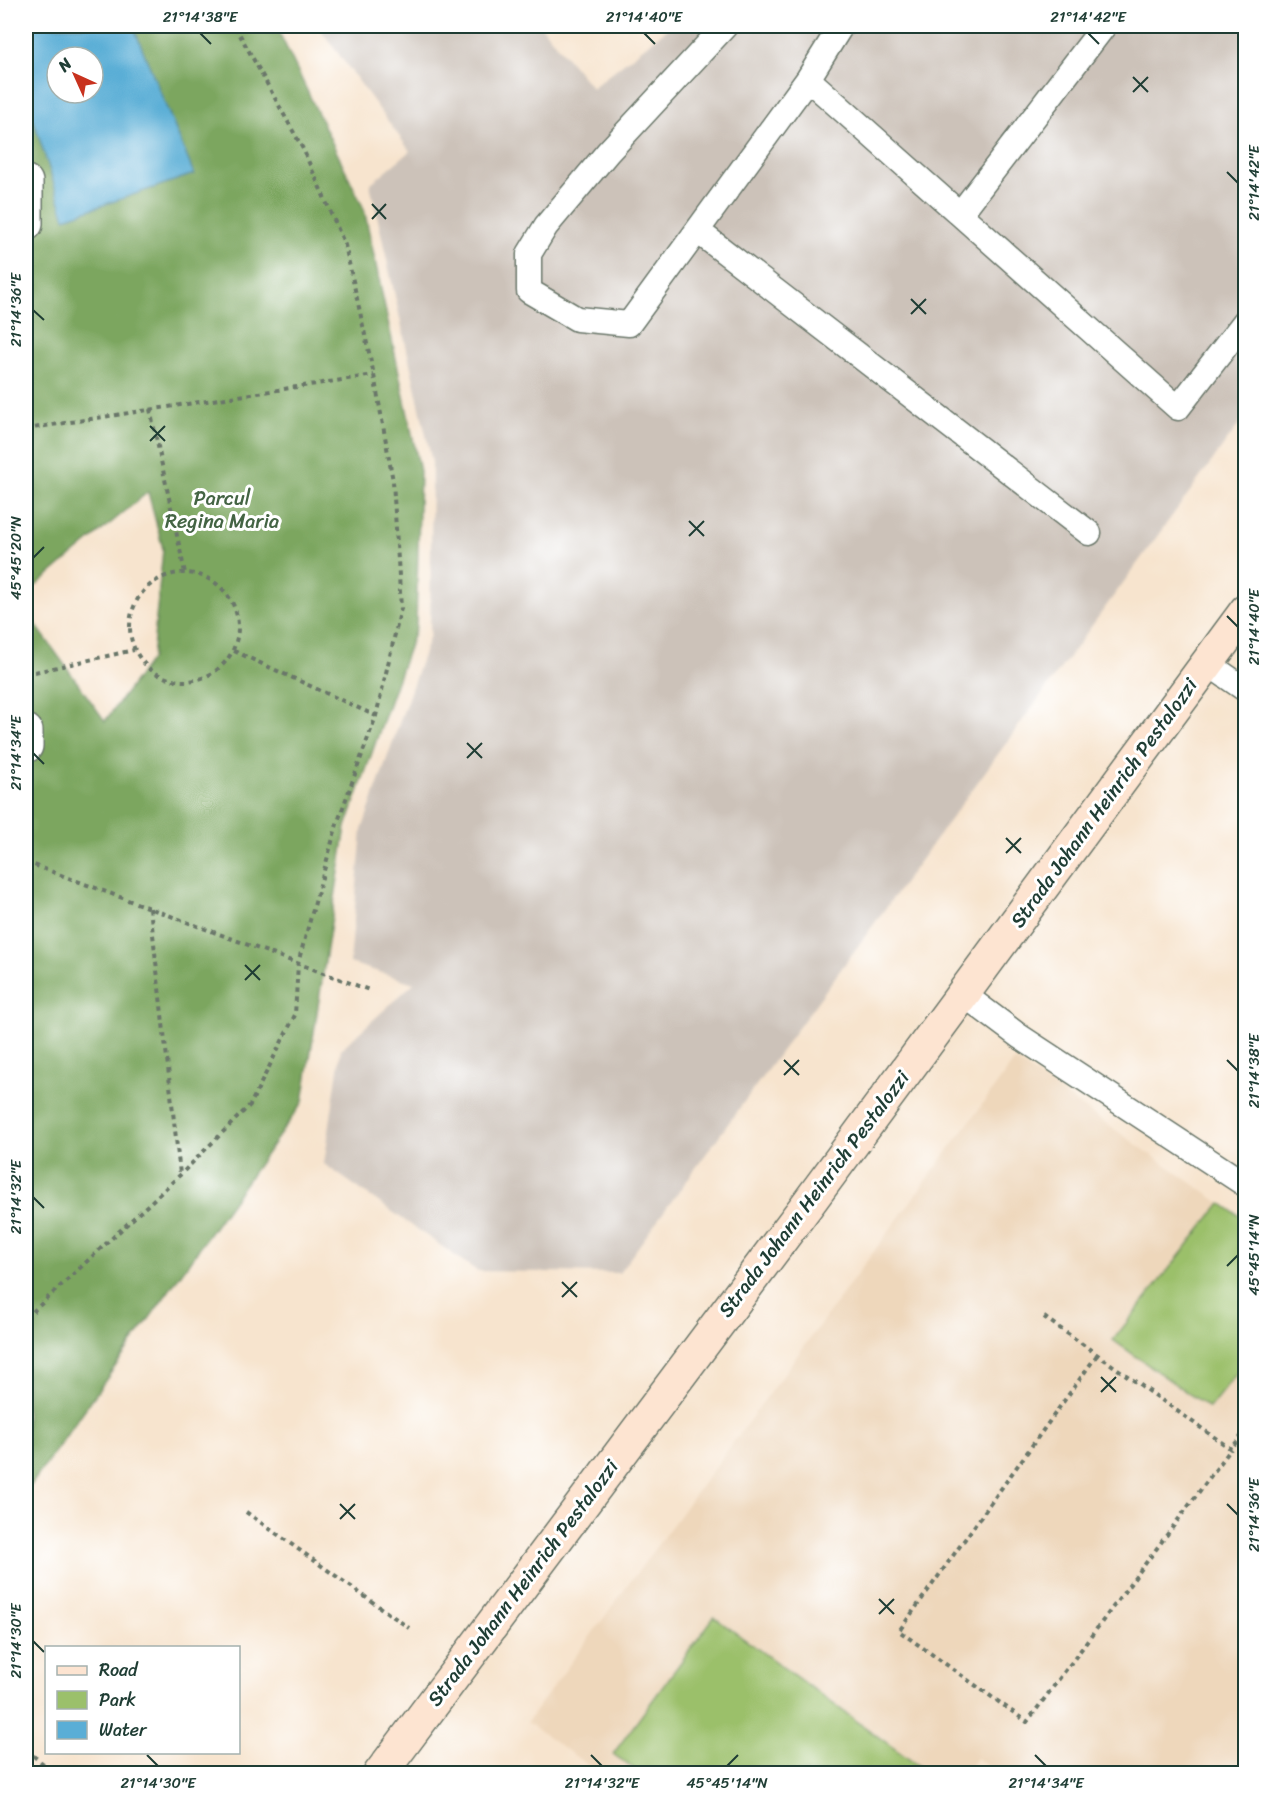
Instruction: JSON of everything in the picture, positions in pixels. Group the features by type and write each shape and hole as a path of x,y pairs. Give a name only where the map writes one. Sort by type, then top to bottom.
{"main road":[{"name":"Strada Johann Heinrich Pestalozzi","path":"380,1773 963,994 1245,611"}],"street":[{"path":"26,183 26,224"},
{"path":"26,731 26,746"}],"lane":[{"path":"725,26 608,152 546,226 529,254 529,291 577,319 630,324 808,79 841,26"},
{"path":"960,214 1104,26"},
{"path":"808,79 1178,408 1245,320"},
{"path":"699,232 1089,533"},
{"path":"1207,663 1245,690"},
{"path":"963,994 1019,1036 1245,1185"}],"path":[{"path":"26,1318 180,1175 250,1105 295,1015 298,963 337,824 376,716 401,608 393,481 374,375 345,245 303,150 235,26"},
{"path":"26,429 374,375"},
{"path":"150,409 186,573"},
{"path":"186,573 204,576 219,586 231,599 237,616 238,634 234,651 223,666 208,677 192,682 174,681 158,675 144,664 134,650 130,632 132,614 139,597 151,584 168,576 186,573"},
{"path":"26,674 134,650"},
{"path":"234,651 376,716"},
{"path":"26,862 369,990"},
{"path":"150,908 180,1175"},
{"path":"1044,1317 1231,1449"},
{"path":"1097,1355 899,1630 1027,1722 1245,1430"},
{"path":"246,1512 409,1628"},
{"path":"26,1750 56,1773"}],"shaded area":[{"path":"318,26 541,26 592,88 671,26 1245,26 1245,416 619,1273 477,1271 324,1164 341,1049 414,983 350,963 362,830 430,635 432,462 370,184 410,151"},
{"path":"1015,1060 1245,1220 1245,1773 998,1773 976,1758 965,1774 599,1773 527,1722"}],"green space":[{"name":"Parcul Regina Maria","path":"26,26 276,26 364,209 420,471 416,627 346,827 303,1102 29,1488 26,1486 26,611 105,721 152,658 163,549 148,492 26,594"},
{"path":"1221,1203 1245,1220 1245,1363 1209,1408 1113,1340"},
{"path":"714,1617 928,1773 640,1773 613,1754"}],"water":[{"path":"26,26 133,26 194,174 65,218 26,97"}]}
